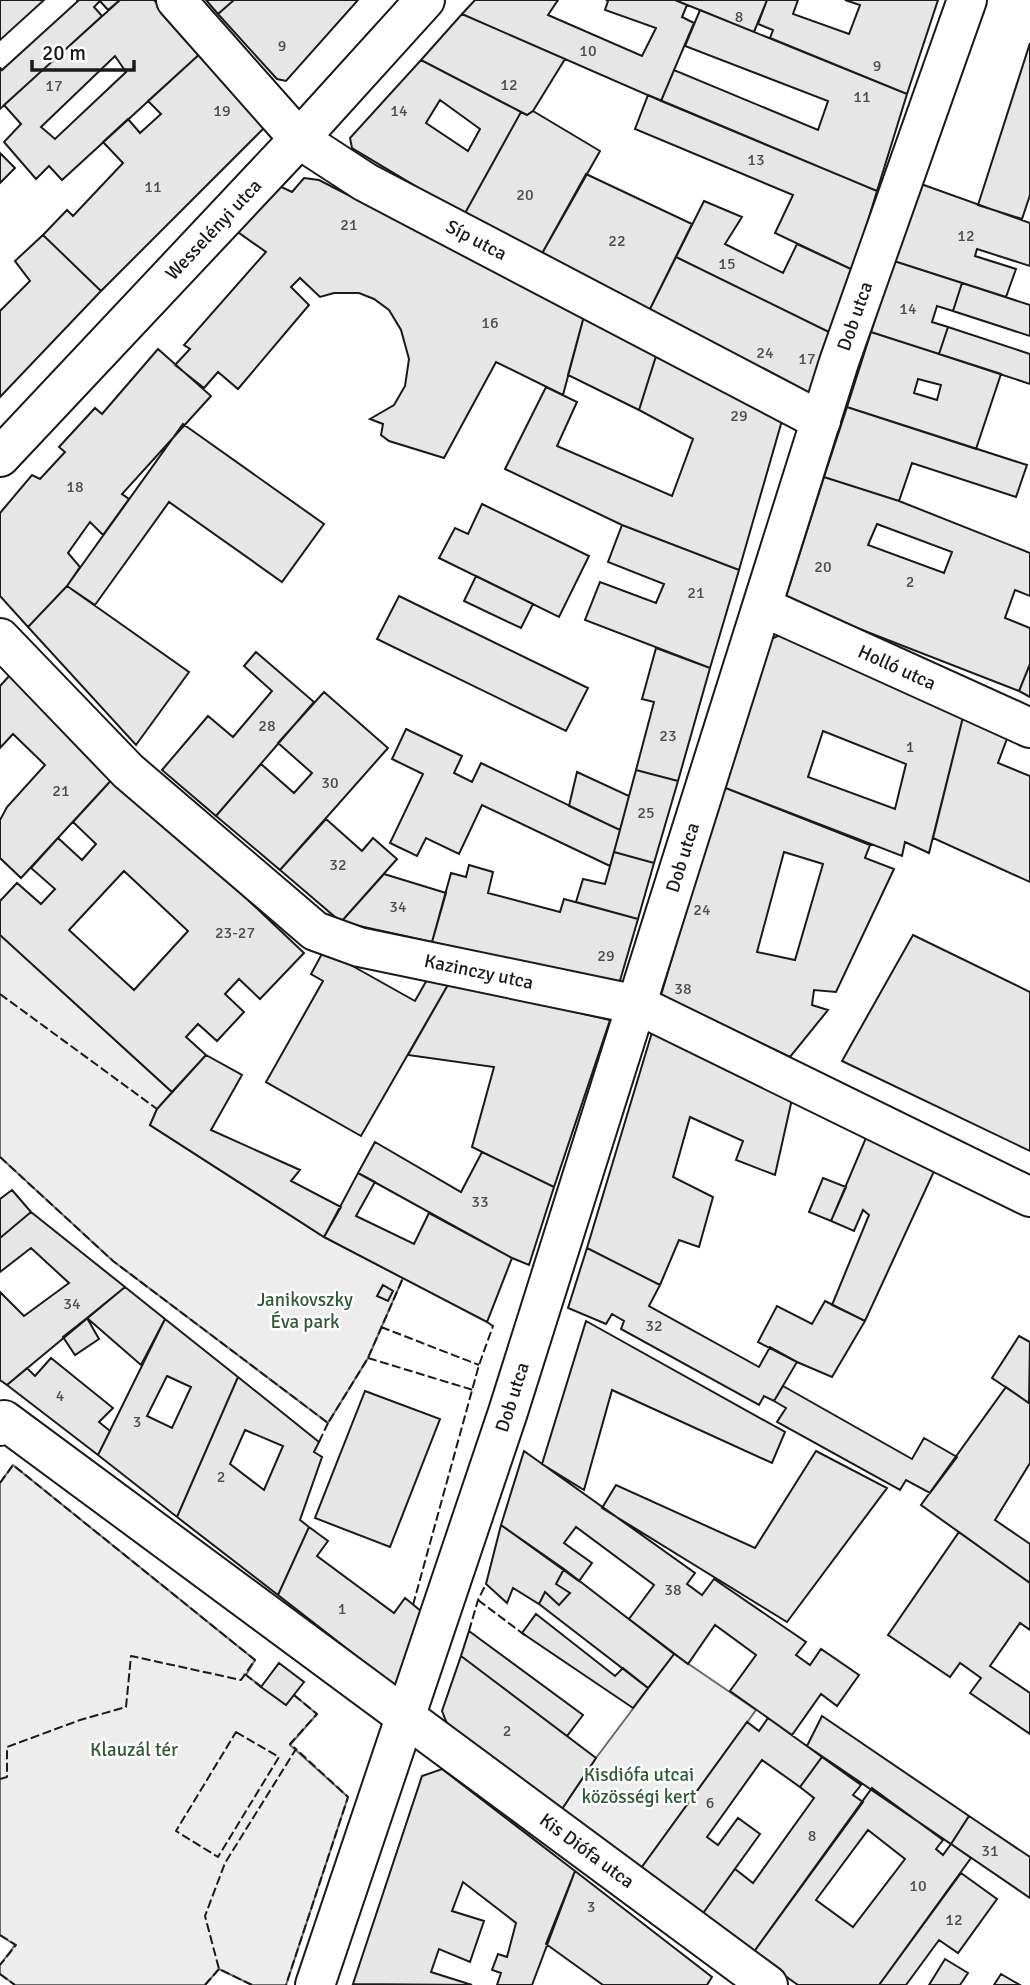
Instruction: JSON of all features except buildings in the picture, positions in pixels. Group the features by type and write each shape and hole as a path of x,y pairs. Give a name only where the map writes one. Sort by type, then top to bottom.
{"street":[{"name":"Síp utca","path":"176,0 299,139 365,182 821,421"},
{"name":"Wesselényi utca","path":"0,457 299,139 425,0"},
{"name":"Dob utca","path":"404,1718 508,1412 839,362 967,0"},
{"name":"Holló utca","path":"763,607 1030,728"},
{"name":"Kazinczy utca","path":"0,638 128,771 316,930 359,947 638,1005 1030,1197"},
{"path":"1,1421 404,1718 315,1985"},
{"name":"Kis Diófa utca","path":"404,1718 768,1985"}],"green space":[{"name":"Janikovszky Éva park","path":"0,935 172,1092 157,1109 150,1125 324,1237 403,1278 368,1358 328,1423 113,1261 0,1157"},
{"name":"Klauzál tér","path":"13,1465 255,1660 246,1675 286,1705 294,1695 317,1714 290,1745 348,1797 286,1985 252,1985 219,1969 205,1985 15,1985 0,1974 0,1965 15,1945 0,1935 0,1483"},
{"name":"Kisdiófa utcai közösségi kert","path":"674,1654 756,1710 639,1871 560,1812 596,1758"}],"fence":[{"path":"0,994 157,1109"},
{"path":"0,1157 113,1261 328,1423 368,1358 403,1278"},
{"path":"413,1605 479,1365 493,1326 487,1322"},
{"path":"381,1327 479,1365"},
{"path":"368,1358 473,1390"},
{"path":"319,1442 328,1423"},
{"path":"0,1483 13,1465 255,1660 241,1680 131,1656 126,1707 80,1720 7,1747 7,1777 0,1779"},
{"path":"469,1631 486,1584"},
{"path":"478,1600 526,1636"},
{"path":"245,1674 261,1687"},
{"path":"294,1695 317,1714 290,1744 296,1749"},
{"path":"236,1732 279,1757 218,1857 176,1831 236,1732"},
{"path":"252,1985 219,1969 205,1916 225,1863 296,1749 348,1797 286,1985"},
{"path":"0,1935 16,1945 0,1965"},
{"path":"205,1985 219,1969"},
{"path":"0,1974 15,1985"}]}
